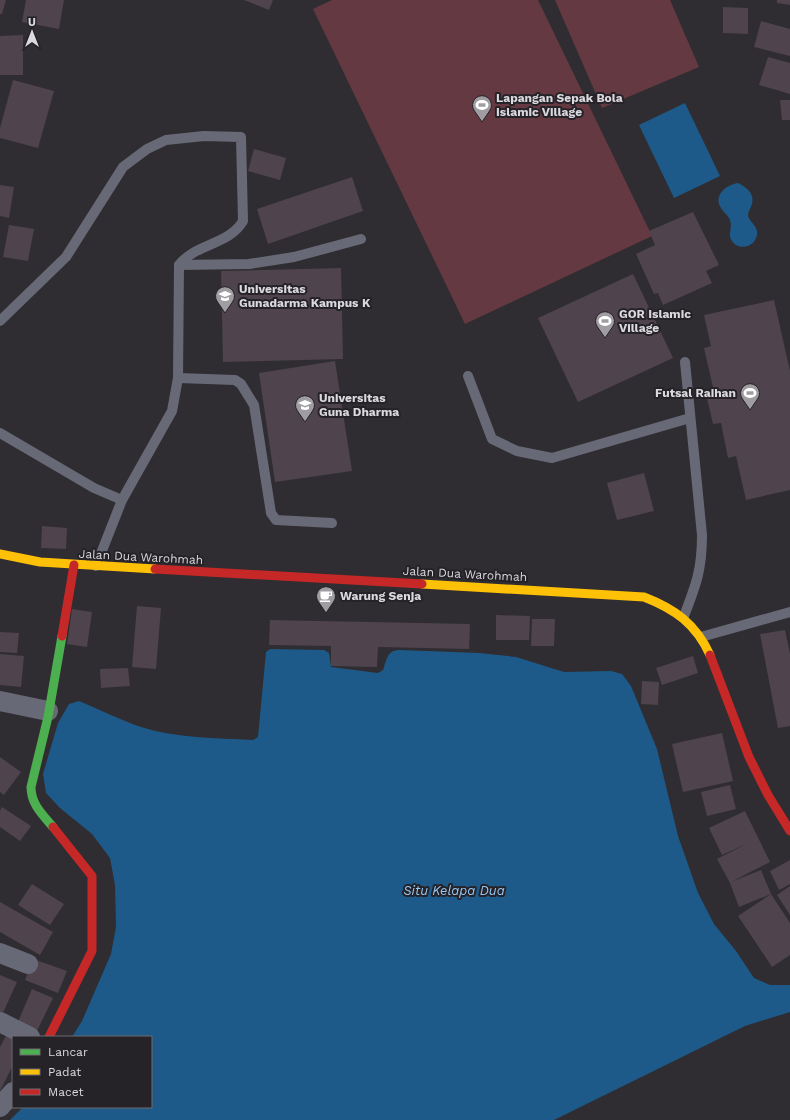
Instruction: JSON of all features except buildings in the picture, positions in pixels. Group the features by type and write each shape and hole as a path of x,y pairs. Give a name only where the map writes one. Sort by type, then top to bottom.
{"street":[{"name":"Jalan Dua Warohmah","path":"0,554 40,562 74,565 644,597 661,602 684,616 701,636 717,668 738,731 754,770 771,803 790,831"},
{"path":"50,1036 92,951 92,876 34,804 31,797 31,787 48,711 74,565"},
{"path":"1,704 48,711"},
{"path":"0,952 28,964"},
{"path":"0,1022 28,1036"},
{"path":"0,1107 12,1093"}],"lane":[{"path":"0,321 66,257 123,167 147,149 166,140 204,136 241,137 243,221 238,230 231,236 185,257 179,265 178,378 172,411 122,500 96,566"},
{"path":"179,265 249,264 294,257 361,239"},
{"path":"684,616 698,579 702,560 702,536 685,362"},
{"path":"468,376 492,439 517,451 552,458 690,418"},
{"path":"178,378 235,380 241,384 254,405 271,513 276,520 332,522"},
{"path":"0,433 94,488 122,500"},
{"path":"701,636 790,612"}],"shaded area":[{"name":"Lapangan Sepak Bola Islamic Village","path":"332,0 538,0 652,236 465,324 313,9"},
{"path":"555,0 670,0 699,67 602,108"}],"water":[{"path":"685,103 720,176 674,198 639,125"},
{"path":"738,183 747,189 751,194 753,200 748,216 757,231 755,240 748,246 744,247 735,245 732,241 730,236 730,220 719,203 722,191 733,184"},
{"name":"Situ Kelapa Dua","path":"270,649 324,650 329,653 331,667 378,673 383,670 390,653 400,650 479,653 516,657 564,672 611,671 622,674 631,686 657,749 678,836 698,893 714,924 736,951 754,978 770,985 790,985 790,1012 745,1026 554,1120 10,1120 22,1108 152,1108 152,1036 73,1036 82,1021 111,954 116,927 115,885 110,858 92,834 60,808 46,793 43,774 58,723 69,704 79,701 125,721 154,731 196,737 253,740 258,737 266,652"}],"traffic: fast":[{"path":"53,827 35,804 31,793 31,787 48,717 62,636"}],"traffic: slow":[{"path":"0,554 40,562 155,569"},
{"path":"422,584 644,597 675,612 691,626 710,655"}],"traffic: jam":[{"path":"62,636 74,565"},
{"path":"155,569 422,584"},
{"path":"710,655 749,757 768,795 790,831"},
{"path":"50,1036 92,951 92,876 53,827"}],"place":[{"name":"Lapangan Sepak Bola Islamic Village","path":"482,122"},
{"name":"Universitas Gunadarma Kampus K","path":"225,313"},
{"name":"GOR Islamic Village","path":"605,338"},
{"name":"Futsal Raihan","path":"750,410"},
{"name":"Universitas Guna Dharma","path":"305,422"},
{"name":"Warung Senja","path":"326,613"}]}
